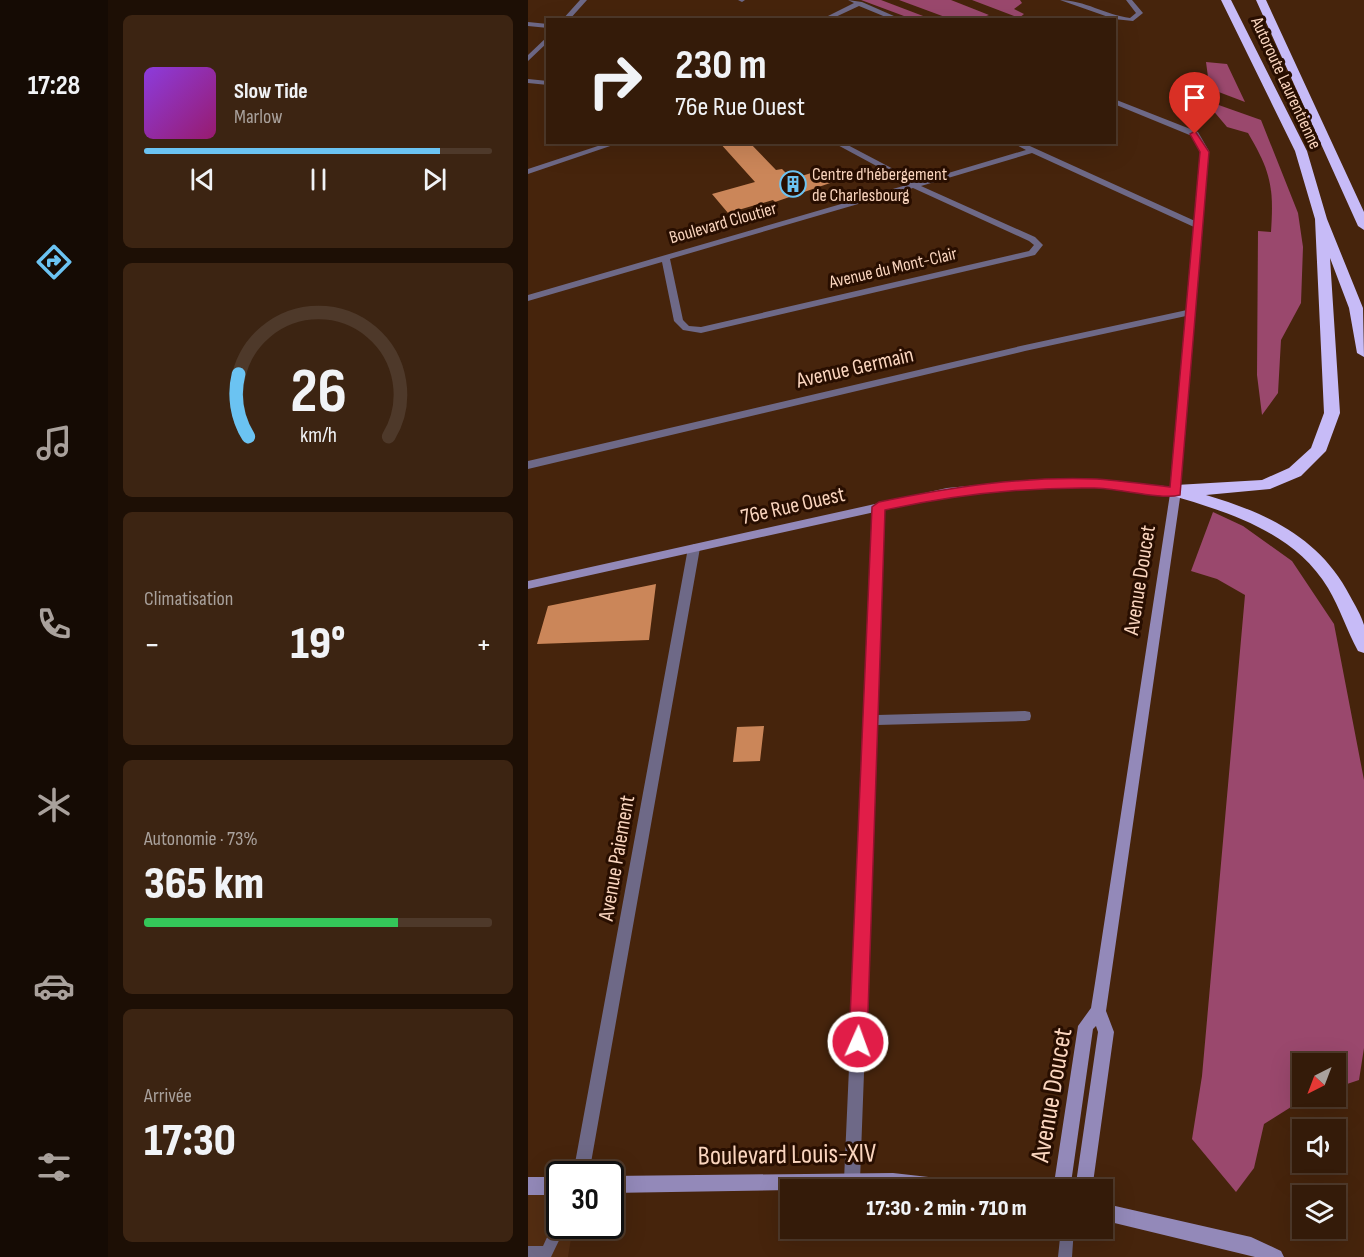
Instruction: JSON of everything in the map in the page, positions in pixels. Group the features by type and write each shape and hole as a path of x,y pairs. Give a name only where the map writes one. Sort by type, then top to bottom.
{"highway":[{"name":"Autoroute Laurentienne","path":"1226,0 1300,151 1321,219 1356,308 1364,353"},
{"name":"Autoroute Laurentienne","path":"1261,0 1364,226"},
{"path":"1176,492 1264,485 1295,472 1318,451 1332,412 1321,219"},
{"path":"1176,492 1236,509 1264,520 1305,547 1334,583 1364,646"}],"street":[{"path":"567,18 584,0"},
{"path":"851,0 895,18"},
{"path":"1063,0 1116,18 1131,20 1140,13 1129,0"},
{"path":"827,18 860,3"},
{"path":"528,24 546,26"},
{"path":"528,59 546,40"},
{"path":"528,81 546,83"},
{"name":"Avenue Doucet","path":"1085,1179 1106,1032 1098,1011 1176,492 1205,152 1195,134 1116,102"},
{"path":"528,172 613,144"},
{"name":"Avenue du Mont-Clair","path":"664,257 679,321 686,328 701,330 1032,253 1040,245 1032,239 914,184 839,144"},
{"path":"1018,144 1198,226"},
{"name":"Boulevard Cloutier","path":"528,298 1032,151"},
{"name":"Avenue Germain","path":"528,465 1025,348 1191,312"},
{"name":"76e Rue Ouest","path":"528,585 948,492 1030,484 1097,484 1176,492"},
{"path":"852,1179 879,507"},
{"name":"Avenue Paiement","path":"583,1161 694,548"},
{"path":"872,720 1025,716"},
{"name":"Avenue Doucet","path":"1063,1179 1086,1026 1098,1011"},
{"name":"Boulevard Louis-XIV","path":"624,1185 780,1181"},
{"path":"528,1186 546,1186"},
{"path":"1113,1214 1251,1246 1275,1257"}],"lane":[{"path":"528,1253 545,1255 553,1239"},
{"path":"1065,1257 1067,1239"}],"shaded area":[{"path":"861,0 881,0 928,18 909,18"},
{"path":"899,0 951,0 989,15 981,18 942,18 945,17"},
{"path":"972,0 1020,0 1022,3 1014,9 1024,14 1019,18"},
{"path":"1206,62 1227,64 1245,102 1195,83 1189,74 1208,77"},
{"path":"1213,103 1261,120 1298,213 1303,247 1301,303 1281,340 1278,393 1262,415 1257,375 1258,231 1271,232 1271,191 1262,159 1248,133 1227,127 1211,108"},
{"path":"1213,512 1243,526 1292,561 1334,624 1364,780 1364,1048 1359,1080 1346,1084 1346,1053 1292,1053 1292,1106 1264,1124 1254,1168 1236,1192 1192,1139 1202,1076 1245,595 1217,579 1191,571"},
{"path":"528,1186 546,1186 546,1239 571,1239 568,1257 528,1257"}],"building":[{"name":"Centre d'hébergement de Charlesbourg","path":"721,144 751,144 776,170 782,169 792,179 824,169 836,181 775,202 773,200 728,213 712,194 755,182"},
{"path":"656,584 649,640 537,644 548,606"},
{"path":"764,726 760,761 733,762 737,727"}],"place":[{"name":"Centre d'hébergement de Charlesbourg","path":"793,184"}],"route":[{"path":"858,1042 879,507 948,492 1030,484 1097,484 1176,492 1205,152 1195,134"}]}
